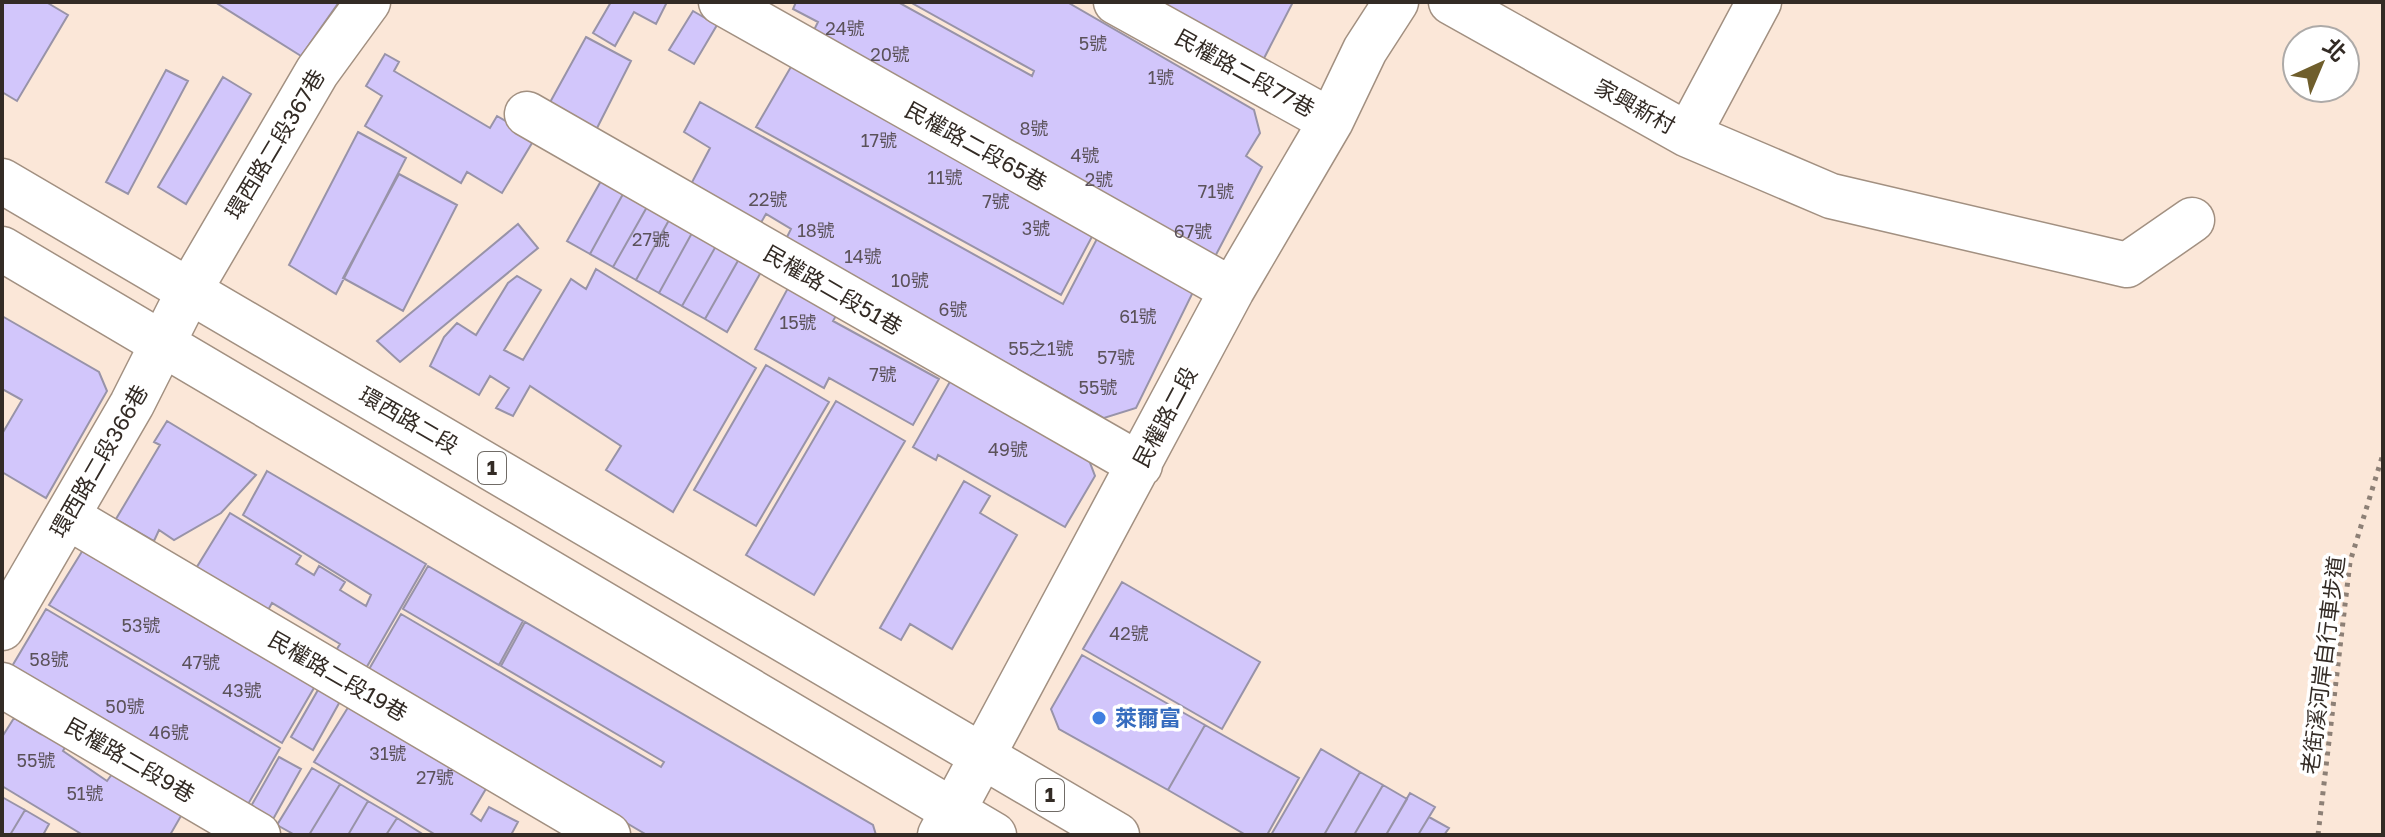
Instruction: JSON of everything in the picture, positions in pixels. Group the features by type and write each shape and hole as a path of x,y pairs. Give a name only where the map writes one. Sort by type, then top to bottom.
{"main road":[{"name":"環西路二段367巷","path":"189,291 317,72 368,2"},
{"name":"民權路二段65巷","path":"721,2 1232,290"},
{"name":"民權路二段77巷","path":"1116,2 1331,121"},
{"name":"民權路二段","path":"947,823 1232,290 1331,121 1365,50 1396,2"},
{"name":"家興新村","path":"1451,2 1688,135 1759,2"},
{"name":"民權路二段51巷","path":"527,114 1140,465"},
{"path":"1688,135 1831,196 2127,265 2192,220"},
{"name":"環西路二段","path":"2,181 982,755"},
{"path":"2,249 947,823 994,835"},
{"name":"環西路二段366巷","path":"2,628 164,347 189,291"},
{"name":"民權路二段19巷","path":"68,517 608,835"},
{"name":"民權路二段9巷","path":"2,685 258,835"},
{"name":"1","path":"982,755 1117,835"}],"path":[{"name":"老街溪河岸自行車步道","path":"2318,835 2350,562 2383,454"}],"building":[{"path":"2,2 46,2 68,15 17,101 2,92"},
{"path":"215,2 339,2 301,56"},
{"path":"611,2 667,2 656,24 634,12 615,46 593,33"},
{"path":"796,2 898,2 1032,76 1034,71 910,2 1067,2 1254,110 1260,133 1246,156 1262,167 1209,268 811,36 818,22 793,9"},
{"path":"1147,2 1293,2 1260,66"},
{"path":"693,11 717,25 694,64 669,50"},
{"path":"586,37 631,61 594,134 548,106"},
{"path":"385,54 399,62 394,71 490,128 497,116 535,138 502,193 467,172 461,183 365,126 382,96 366,86"},
{"path":"792,65 1095,231 1061,295 756,127"},
{"path":"166,70 188,81 128,194 106,182"},
{"path":"223,77 251,94 186,204 158,187"},
{"path":"700,102 1063,304 1100,233 1196,286 1136,408 1104,418 786,239 791,229 766,214 759,226 690,186 710,148 684,132"},
{"path":"358,132 406,158 336,294 289,265"},
{"path":"399,174 457,205 403,311 343,278"},
{"path":"601,181 623,194 590,254 567,241"},
{"path":"623,194 647,207 613,267 590,254"},
{"path":"647,207 669,220 636,280 613,267"},
{"path":"669,220 692,233 659,293 636,280"},
{"path":"518,224 538,248 400,362 377,341"},
{"path":"692,233 716,246 682,306 659,293"},
{"path":"716,246 739,259 705,319 682,306"},
{"path":"739,259 761,272 727,332 705,319"},
{"path":"596,269 756,368 673,512 606,470 621,446 530,386 513,416 496,408 509,388 490,376 479,395 430,366 444,337 457,323 476,335 508,283 517,276 541,290 504,350 523,360 571,279 586,289"},
{"path":"788,288 837,314 833,321 939,379 913,425 829,378 824,388 755,349"},
{"path":"2,316 99,372 107,391 46,498 2,472 2,434 22,400 2,389"},
{"path":"766,365 829,402 756,526 694,490"},
{"path":"952,378 1087,455 1095,476 1065,527 938,455 936,460 913,447"},
{"path":"836,401 905,441 814,595 746,555"},
{"path":"167,421 256,475 221,513 174,540 159,530 154,541 116,519 160,445 154,442"},
{"path":"267,471 426,564 365,670 335,652 340,644 272,603 267,612 195,570 230,513 301,556 296,564 314,575 319,566 345,582 340,590 366,606 371,595 243,515"},
{"path":"964,481 990,496 980,513 1017,535 952,649 910,624 901,640 880,628"},
{"path":"86,545 318,681 282,743 49,605"},
{"path":"428,566 523,621 499,665 403,609"},
{"path":"1122,582 1260,662 1222,729 1083,649"},
{"path":"46,609 280,748 247,806 11,668"},
{"path":"401,614 661,767 664,762 501,666 525,622 873,825 876,835 647,835 368,671"},
{"path":"1082,655 1205,725 1168,790 1059,729 1051,709"},
{"path":"322,683 343,696 313,750 291,737"},
{"path":"352,701 490,782 471,814 481,821 489,807 518,822 511,835 436,835 314,762"},
{"path":"14,718 41,734 45,727 68,742 63,751 107,781 115,770 185,809 170,835 83,835 2,786 2,737"},
{"path":"1205,725 1299,778 1267,835 1246,835 1168,790"},
{"path":"1321,749 1360,772 1324,835 1271,835"},
{"path":"279,757 301,769 272,821 250,808"},
{"path":"312,768 340,784 309,835 295,835 277,825"},
{"path":"1360,772 1383,785 1354,835 1324,835"},
{"path":"340,784 368,801 348,835 309,835"},
{"path":"1383,785 1407,799 1386,835 1354,835"},
{"path":"1410,793 1435,807 1418,835 1386,835"},
{"path":"2,797 25,810 10,835 2,835"},
{"path":"368,801 397,818 386,835 348,835"},
{"path":"25,810 49,824 43,835 10,835"},
{"path":"1429,817 1449,828 1444,835 1418,835"},
{"path":"397,818 424,835 386,835"}],"place":[{"name":"萊爾富","path":"1099,718"}]}
